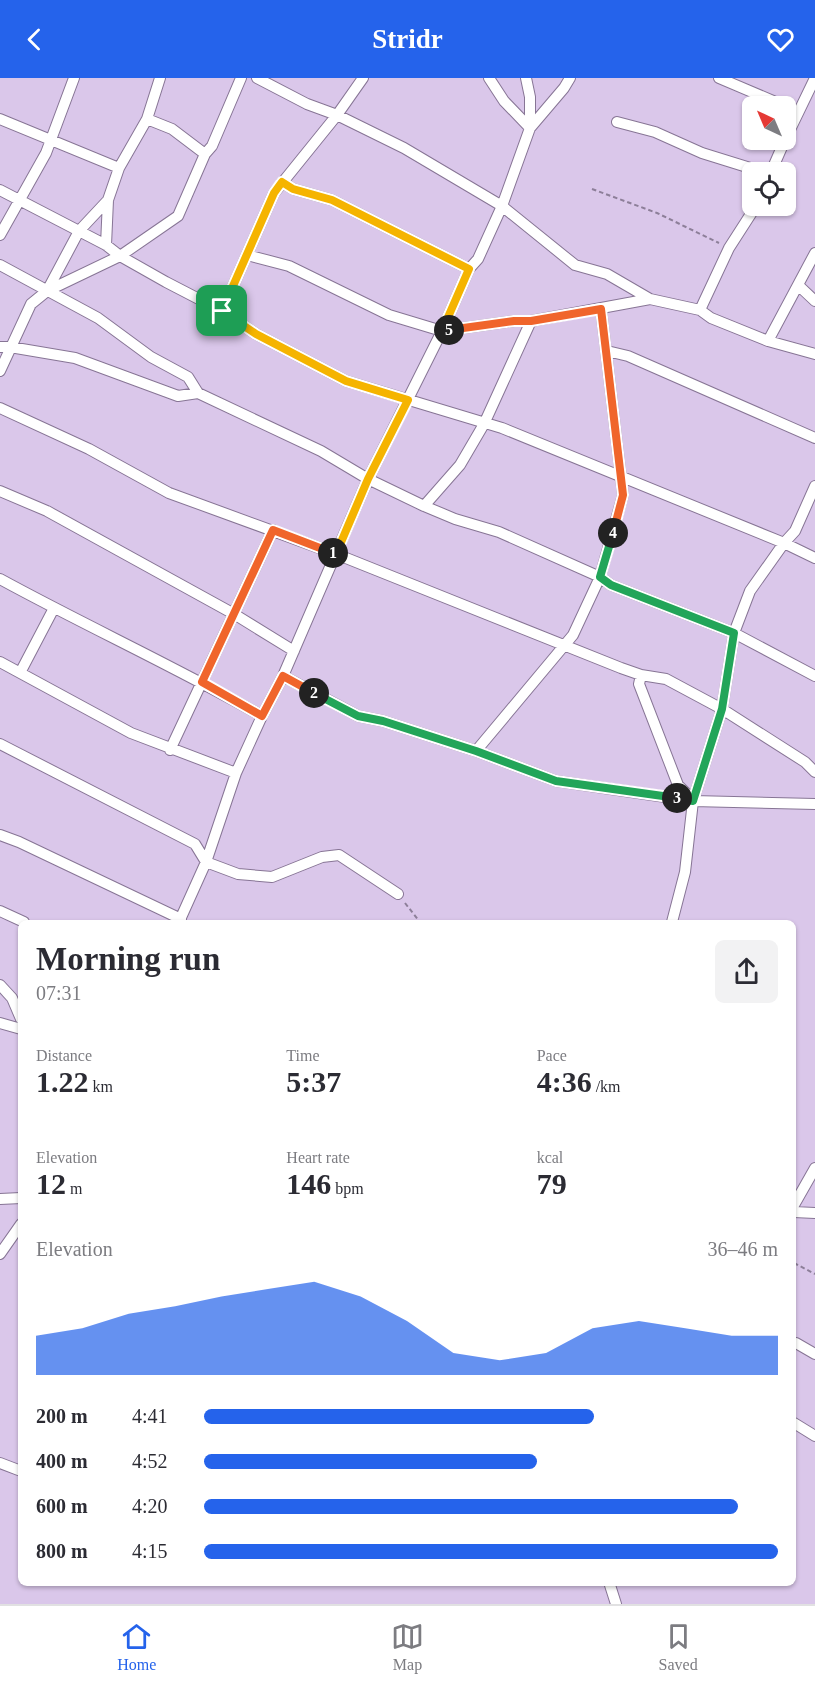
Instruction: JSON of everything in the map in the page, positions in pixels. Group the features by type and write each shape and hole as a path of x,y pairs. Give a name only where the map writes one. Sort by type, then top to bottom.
{"street":[{"path":"0,235 46,153 74,78"},
{"path":"106,245 108,200 119,168 147,119 160,78"},
{"path":"0,371 5,346 31,304 47,291 120,256 178,216 205,154 212,146 241,78"},
{"path":"257,78 307,104 404,148 502,206 575,265 607,274 650,299 700,310 711,318 768,341 815,354"},
{"path":"222,311 274,193 337,116 363,78"},
{"path":"489,78 504,101 530,128"},
{"path":"180,920 206,862 236,773 283,676 368,479 442,331 469,269 478,259 502,206 530,128 530,97 526,78"},
{"path":"530,128 570,78"},
{"path":"718,78 760,96"},
{"path":"797,113 815,78"},
{"path":"0,119 119,168"},
{"path":"147,119 172,129 205,154"},
{"path":"617,122 655,132 702,153 742,166"},
{"path":"282,182 293,189 332,200 469,269"},
{"path":"0,190 106,245 120,256 222,311 256,334 346,381 502,428 784,543 815,558"},
{"path":"47,291 79,231 108,200"},
{"path":"700,310 729,248 750,216"},
{"path":"768,341 815,253"},
{"path":"247,255 289,266 389,315 442,331 514,321 531,321 650,299"},
{"path":"0,265 99,318 151,357 188,378 198,393 321,451 368,479 455,519 499,532 600,577 611,585 734,633 815,676"},
{"path":"798,285 815,301"},
{"path":"476,751 573,636 600,577 623,495 601,309"},
{"path":"424,506 460,465 484,424 531,321"},
{"path":"5,346 75,358 178,396 198,393"},
{"path":"607,351 628,356 815,438"},
{"path":"0,408 89,449 169,493 336,554 641,675 666,679 722,709 805,762 815,772"},
{"path":"673,920 685,872 693,801 722,709 734,633 750,591 795,531 815,486"},
{"path":"0,491 47,511 234,614 294,651"},
{"path":"170,750 273,530"},
{"path":"0,579 202,682 262,716"},
{"path":"21,671 54,608"},
{"path":"0,662 21,671 132,733 170,750 236,773"},
{"path":"641,675 639,684 678,785 693,801"},
{"path":"283,676 358,716 383,721 476,751 556,781 693,801 815,804"},
{"path":"0,744 195,844 206,862 238,874 272,877 322,857 339,855 398,894"},
{"path":"0,835 20,842 178,920"},
{"path":"0,911 20,920"},
{"path":"0,985 12,998 18,1012"},
{"path":"0,1023 18,1028"},
{"path":"796,1201 815,1168"},
{"path":"0,1199 18,1198"},
{"path":"796,1212 815,1213"},
{"path":"0,1254 18,1228"},
{"path":"796,1346 815,1353"},
{"path":"796,1424 815,1436"},
{"path":"0,1463 18,1470"},
{"path":"610,1586 616,1604"}],"path":[{"path":"592,189 657,213 729,248"},
{"path":"398,894 418,920"},
{"path":"796,1264 815,1274"}],"route":[{"path":"282,182 293,189 332,200 469,269 442,331 514,321 531,321 601,309 623,495 600,577 611,585 734,633 722,709 693,801 556,781 476,751 383,721 358,716 283,676 262,716 202,682 273,530 336,554 368,479 408,400 346,381 256,334 222,311 274,193 282,182"}]}
